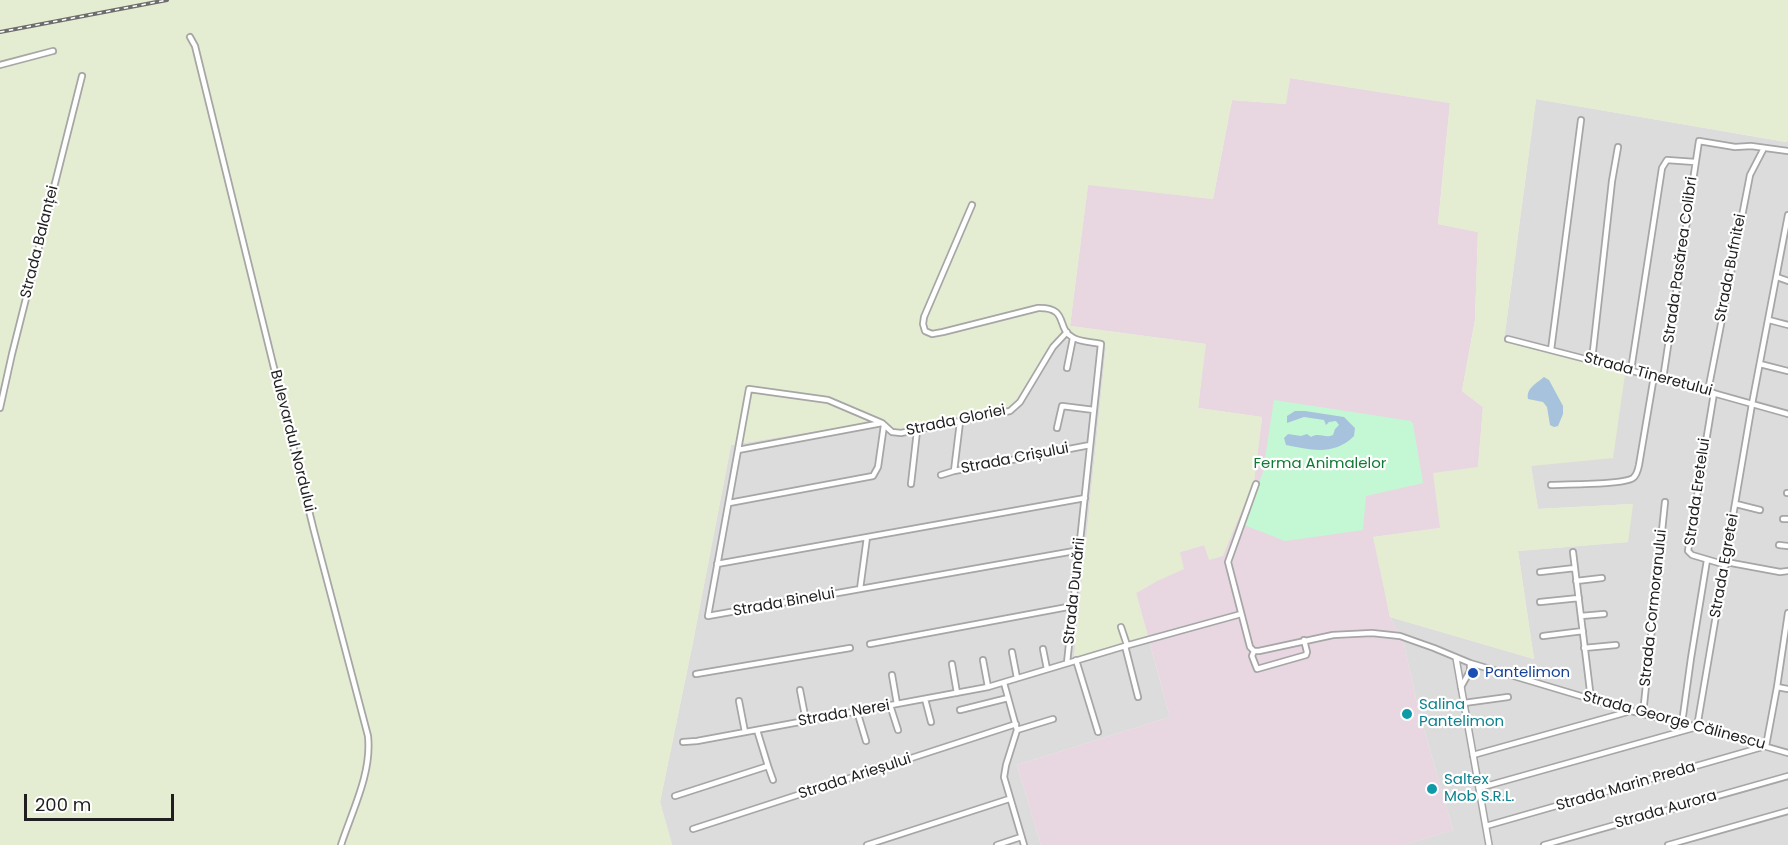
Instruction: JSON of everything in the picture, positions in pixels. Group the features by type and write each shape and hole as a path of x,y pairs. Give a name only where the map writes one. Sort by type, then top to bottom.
{"street":[{"name":"Bulevardul Nordului","path":"190,37 195,45 314,531 368,736 367,763 341,845"},
{"path":"0,65 53,51"},
{"name":"Strada Balanței","path":"0,408 82,75"},
{"path":"1551,350 1581,120"},
{"name":"Strada Pasărea Colibri","path":"1663,379 1699,141 1735,147 1764,148"},
{"path":"1592,360 1618,147"},
{"path":"1764,148 1788,151"},
{"name":"Strada Bufnitei","path":"1711,392 1750,175 1764,148"},
{"path":"1631,370 1660,172 1667,160 1695,162"},
{"path":"972,205 924,317 925,331 932,334 1027,310 1053,309 1060,315 1072,338 1066,368"},
{"name":"Strada Egretei","path":"1697,727 1752,404 1786,236 1788,214"},
{"path":"1777,278 1788,281"},
{"path":"1769,320 1788,325"},
{"name":"Strada Gloriei","path":"738,450 883,424 897,433 917,431 1014,409 1053,347 1067,332"},
{"name":"Strada Dunării","path":"1072,338 1101,344 1067,663 1241,614"},
{"name":"Strada Tineretului","path":"1508,339 1654,376 1788,414"},
{"path":"1760,364 1788,371"},
{"path":"1551,484 1616,482 1632,479 1639,465 1654,376"},
{"path":"729,504 873,476 878,467 883,424 828,400 749,389 717,564 1085,498"},
{"name":"Strada Eretelui","path":"1711,392 1688,547 1689,553 1726,564 1780,573 1788,571"},
{"path":"1057,428 1062,406 1094,411"},
{"name":"Strada Crișului","path":"960,422 954,471 1089,445"},
{"path":"911,484 917,431"},
{"path":"941,475 954,471"},
{"path":"1256,484 1228,562 1250,647 1254,651 1252,658 1255,668 1259,669 1306,655 1304,640"},
{"name":"Strada Cormoranului","path":"1643,714 1665,502"},
{"path":"1736,504 1760,510"},
{"path":"860,589 867,537"},
{"path":"1779,545 1788,546"},
{"name":"Strada Binelui","path":"717,564 708,616 1080,550"},
{"path":"1573,552 1591,699"},
{"path":"1682,723 1707,560"},
{"path":"1540,572 1575,568"},
{"path":"1576,581 1602,578"},
{"path":"1540,602 1579,598"},
{"path":"870,644 1073,606"},
{"path":"1581,616 1604,614"},
{"path":"1766,746 1788,615"},
{"path":"1121,627 1138,697"},
{"path":"1543,636 1583,632"},
{"name":"Strada George Călinescu","path":"1254,651 1344,633 1387,634 1415,640 1470,663 1631,711 1788,753"},
{"path":"1584,648 1616,645"},
{"path":"696,674 850,648"},
{"path":"1043,649 1047,669"},
{"path":"1012,652 1017,678"},
{"path":"1456,658 1488,845"},
{"path":"983,660 988,687"},
{"path":"1076,660 1098,732"},
{"name":"Strada Nerei","path":"683,742 988,687 1067,663"},
{"path":"1461,687 1470,671 1470,663"},
{"path":"952,664 957,693"},
{"path":"892,675 897,704"},
{"path":"1004,683 1017,727 1004,773 1009,799 1024,845"},
{"path":"1777,687 1788,689"},
{"path":"800,690 806,721"},
{"path":"1464,704 1508,697"},
{"path":"960,710 1008,698"},
{"path":"925,699 931,722"},
{"path":"739,701 745,732"},
{"path":"890,705 898,730"},
{"path":"857,711 866,741"},
{"path":"1473,755 1631,711"},
{"name":"Strada Arieșului","path":"693,829 1017,727 1053,719"},
{"path":"1479,788 1697,727"},
{"path":"756,730 772,780"},
{"name":"Strada Marin Preda","path":"1486,826 1766,746"},
{"path":"675,796 768,766"},
{"name":"Strada Aurora","path":"1544,845 1788,776"},
{"path":"867,845 1009,799"},
{"path":"1668,845 1788,811"},
{"path":"997,845 1021,837"}],"shaded area":[{"path":"1290,78 1450,103 1438,224 1478,232 1475,320 1462,391 1483,407 1478,467 1441,528 1374,537 1390,617 1404,644 1419,712 1453,830 1403,845 1041,845 1017,765 1170,717 1136,593 1155,582 1180,552 1204,545 1254,481 1262,417 1198,408 1205,344 1070,326 1088,184 1213,199 1232,100 1285,104"},
{"path":"1536,99 1786,142 1788,140 1788,845 1403,845 1453,830 1419,712 1404,644 1390,617 1534,659 1518,551 1627,542 1632,504 1538,509 1531,466 1624,374 1504,340"},
{"path":"1055,338 1106,346 1074,658 1148,637 1170,717 1017,765 1041,845 672,845 660,802 731,445 883,420 898,430 958,420 1007,408 1014,403"}],"green space":[{"path":"0,0 1788,0 1788,140 1787,142 1536,99 1504,340 1625,374 1613,458 1531,466 1538,509 1633,504 1628,542 1518,551 1534,659 1390,617 1373,537 1440,528 1433,473 1478,467 1483,407 1462,391 1475,320 1478,232 1438,224 1450,103 1290,78 1286,104 1232,100 1213,199 1088,185 1070,326 1206,344 1198,408 1262,417 1254,481 1223,556 1209,560 1204,545 1180,552 1184,569 1136,593 1148,637 1074,658 1106,347 1055,338 1014,403 1007,408 904,431 895,429 883,420 731,445 660,802 672,845 0,845"},
{"name":"Ferma Animalelor","path":"1274,400 1411,421 1423,483 1366,496 1363,530 1285,541 1244,525 1263,472"}],"water":[{"path":"1544,377 1549,380 1563,406 1563,414 1558,426 1554,427 1550,425 1547,407 1543,402 1528,399 1530,389"},
{"path":"1295,411 1344,417 1355,428 1354,436 1338,447 1330,449 1313,450 1286,445 1284,438 1288,434 1301,436 1307,434 1311,437 1330,436 1339,425 1336,421 1326,425 1324,420 1304,417 1287,423 1287,416"}],"railway":[{"path":"0,32 167,0"}],"place":[{"name":"Pantelimon","path":"1473,673"},
{"name":"Salina Pantelimon","path":"1407,714"},
{"name":"Saltex Mob S.R.L.","path":"1432,789"}]}
